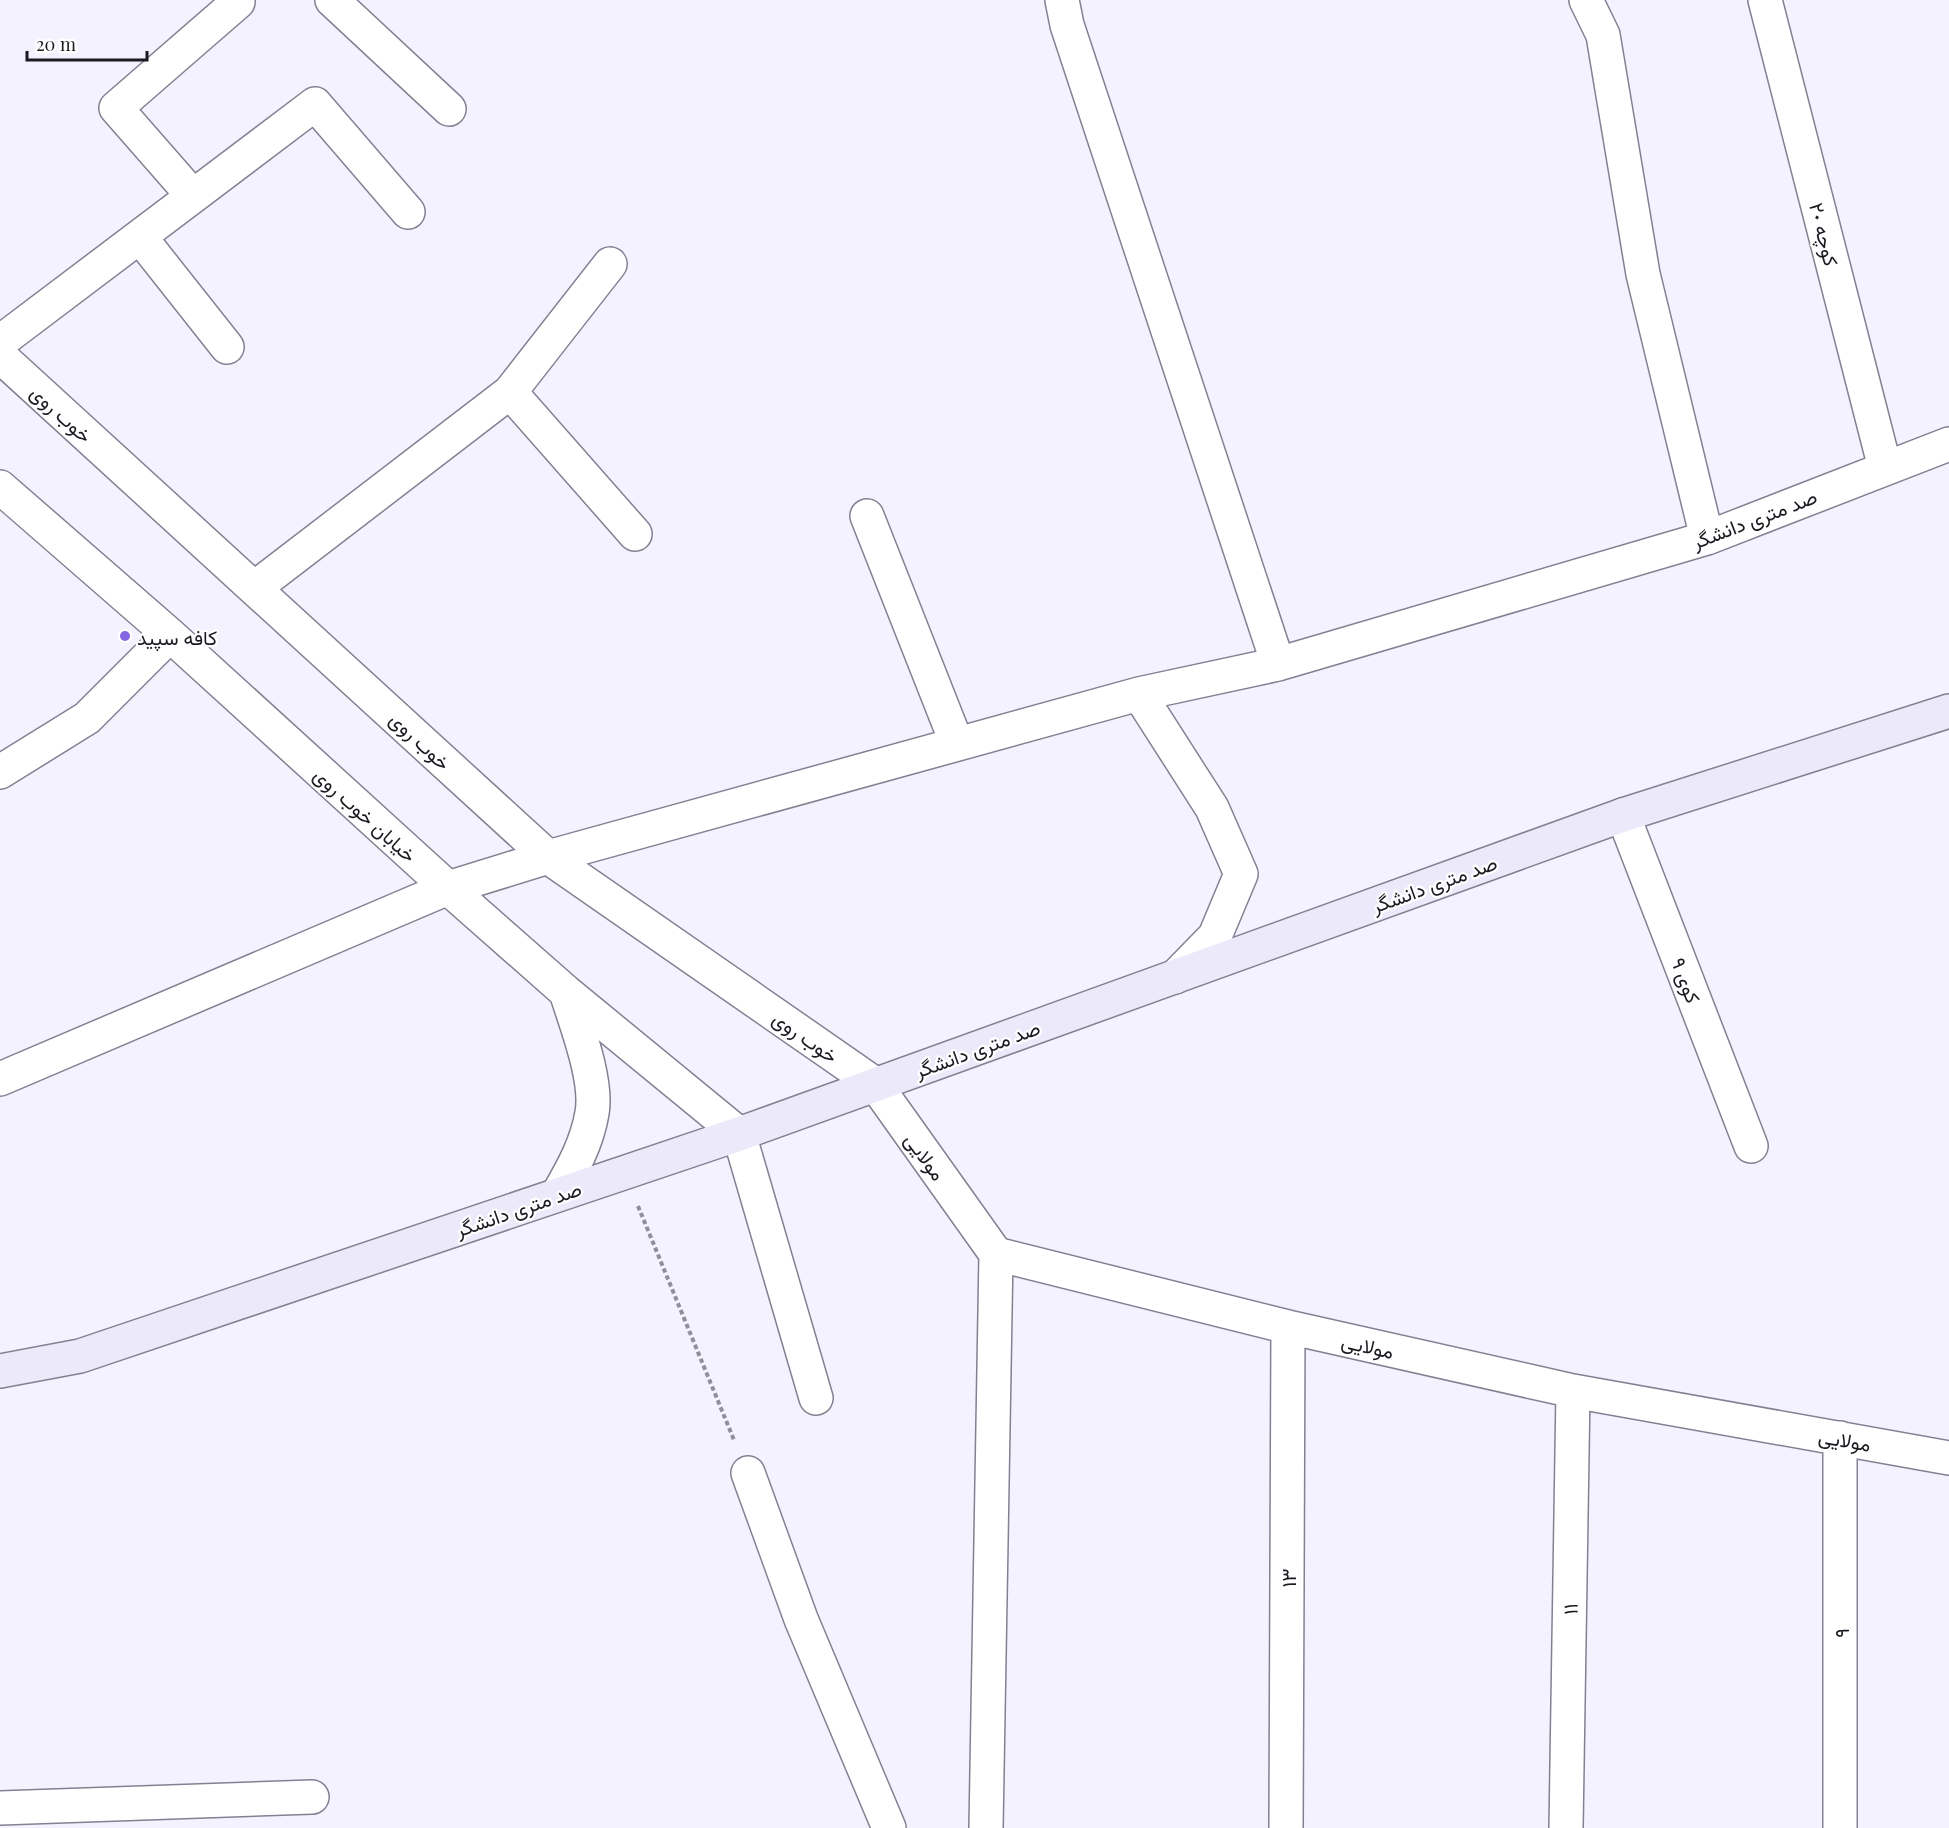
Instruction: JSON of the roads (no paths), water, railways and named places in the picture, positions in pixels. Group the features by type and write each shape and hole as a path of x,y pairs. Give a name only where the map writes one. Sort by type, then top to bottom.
{"main road":[{"name":"صد متری دانشگر","path":"0,1371 80,1356 738,1134 1623,815 1949,711"}],"street":[{"path":"332,0 449,109"},
{"path":"1062,0 1067,25 1278,664"},
{"path":"1586,0 1603,35 1643,274 1707,538"},
{"name":"کوچە ٢٠","path":"1765,0 1885,468"},
{"path":"193,196 117,108 238,2"},
{"path":"0,342 315,104 408,212"},
{"path":"140,237 226,347"},
{"path":"256,587 510,392 610,264"},
{"name":"خوب روی","path":"0,356 256,587 548,857 875,1084"},
{"path":"510,392 635,534"},
{"name":"صد متری دانشگر","path":"0,1079 448,888 548,857 1139,694 1278,664 1707,538 1949,444"},
{"name":"خیابان خوب روی","path":"0,487 170,635 566,992 738,1134"},
{"path":"867,516 957,744"},
{"path":"0,772 87,718 170,635"},
{"path":"1139,694 1212,808 1241,874 1215,936 1175,977"},
{"name":"کوی ۹","path":"1623,815 1751,1146"},
{"path":"558,1194 581,1152 593,1111 588,1060 566,992"},
{"name":"مولایی","path":"875,1084 996,1254 1288,1327 1573,1391 1949,1458"},
{"path":"738,1134 816,1398"},
{"path":"986,1828 996,1254"},
{"name":"۱۳","path":"1286,1828 1288,1327"},
{"name":"۱۱","path":"1566,1828 1573,1391"},
{"name":"۹","path":"1840,1438 1840,1828"},
{"path":"748,1473 801,1619 889,1828"},
{"path":"0,1808 312,1797"}],"place":[{"name":"کافه سپید","path":"125,636"}]}
